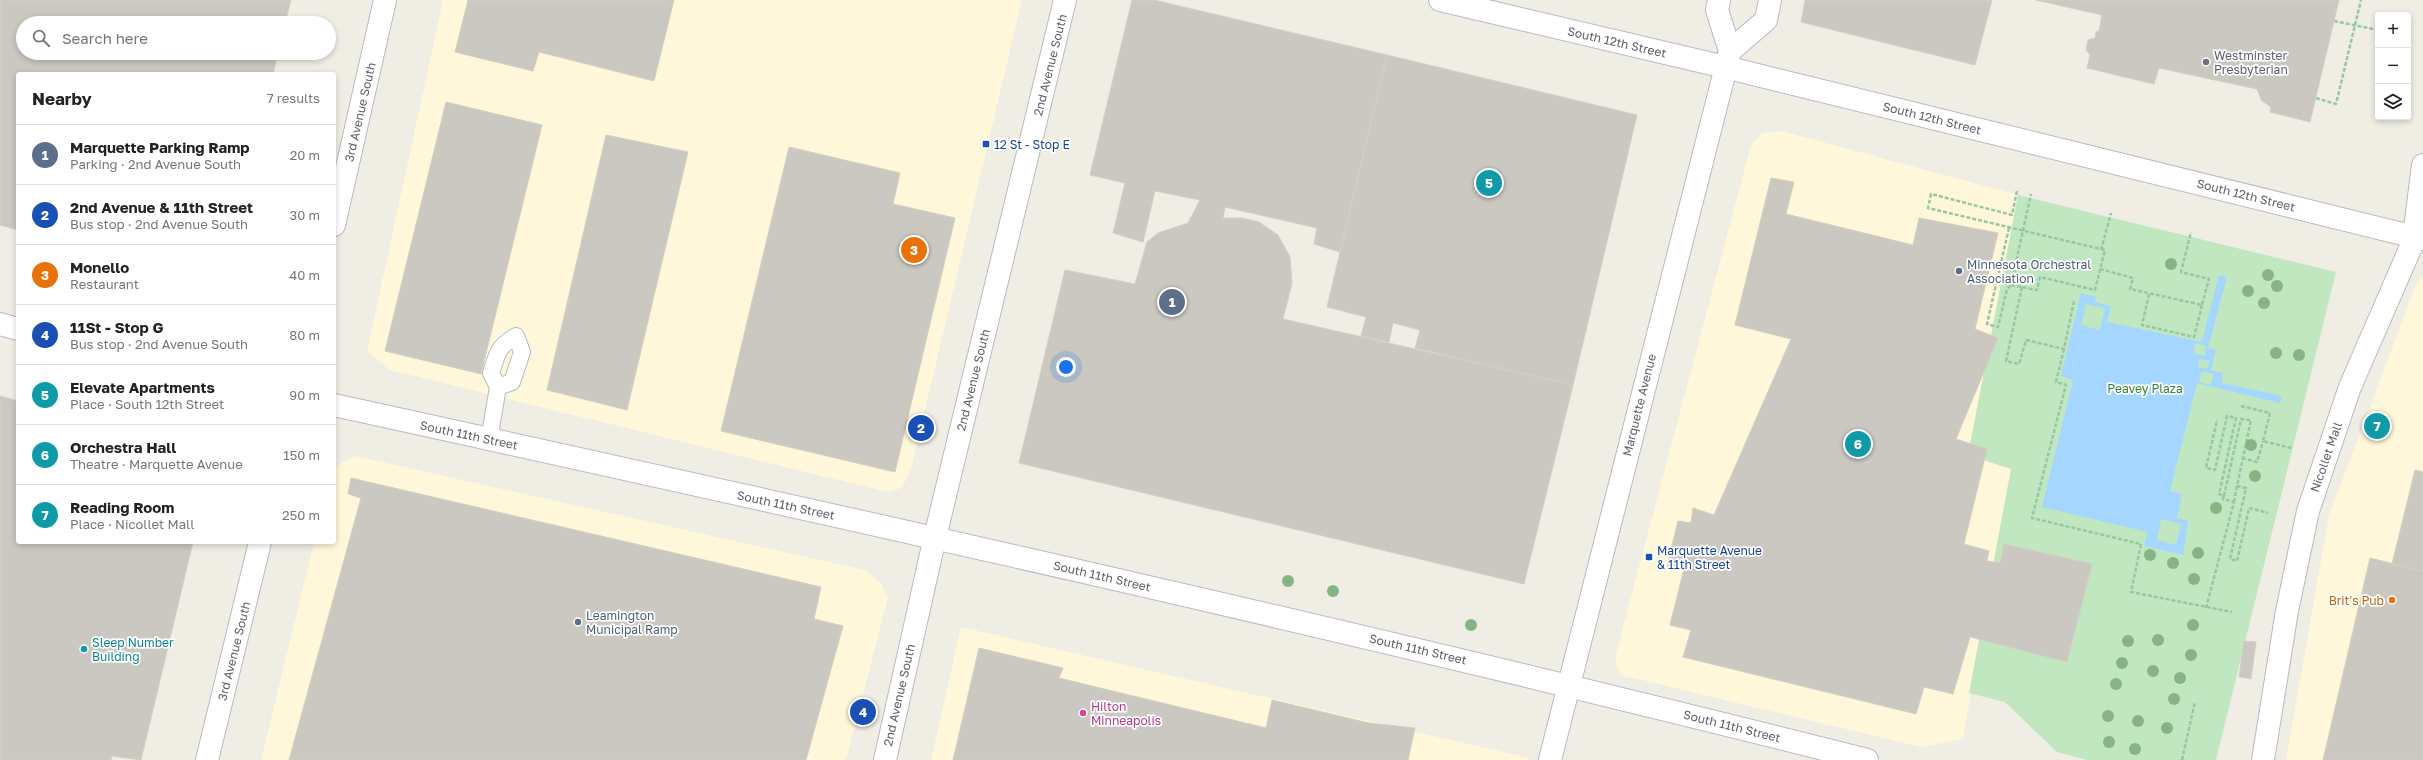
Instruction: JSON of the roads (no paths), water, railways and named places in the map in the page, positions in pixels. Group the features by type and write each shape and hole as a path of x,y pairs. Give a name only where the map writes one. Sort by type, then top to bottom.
{"street":[{"name":"3rd Avenue South","path":"336,216 385,0"},
{"name":"2nd Avenue South","path":"885,760 935,537 1065,0"},
{"name":"South 12th Street","path":"1440,0 1728,59 2418,237"},
{"path":"1719,0 1717,10 1728,59"},
{"path":"1728,59 1766,20 1770,0"},
{"name":"Marquette Avenue","path":"1550,760 1728,59"},
{"name":"Nicollet Mall","path":"2262,760 2287,610 2308,511 2350,386 2410,249 2418,237 2423,165"},
{"path":"0,324 16,328"},
{"name":"South 11th Street","path":"336,406 935,537 1568,685 1867,760"},
{"name":"3rd Avenue South","path":"207,760 260,544"}],"lane":[{"path":"489,440 498,387"}],"water":[{"path":"2219,275 2227,277 2208,348 2216,350 2211,370 2223,373 2222,383 2282,396 2280,403 2197,383 2170,491 2182,494 2177,518 2188,521 2183,555 2144,546 2148,532 2042,507 2073,380 2061,376 2081,293 2096,297 2095,302 2111,306 2107,322 2202,342","holes":["2086,304 2105,308 2100,330 2081,325","2195,343 2207,346 2204,356 2193,353","2199,359 2210,361 2207,369 2198,367","2202,371 2214,374 2211,385 2199,382","2161,519 2181,524 2176,545 2157,540"]}],"place":[{"name":"Westminster Presbyterian","path":"2206,62"},
{"name":"12 St - Stop E","path":"986,144"},
{"name":"Elevate Apartments","path":"1489,183"},
{"name":"Monello","path":"914,250"},
{"name":"Minnesota Orchestral Association","path":"1959,271"},
{"name":"Marquette Parking Ramp","path":"1172,302"},
{"name":"Reading Room","path":"2377,426"},
{"name":"2nd Avenue & 11th Street","path":"921,428"},
{"name":"Orchestra Hall","path":"1858,444"},
{"name":"Marquette Avenue & 11th Street","path":"1649,557"},
{"name":"Brit's Pub","path":"2392,600"},
{"name":"Leamington Municipal Ramp","path":"578,622"},
{"name":"Sleep Number Building","path":"84,649"},
{"name":"11St - Stop G","path":"863,712"},
{"name":"Hilton Minneapolis","path":"1083,713"}],"park label":[{"name":"Peavey Plaza","path":"2145,388"}]}
